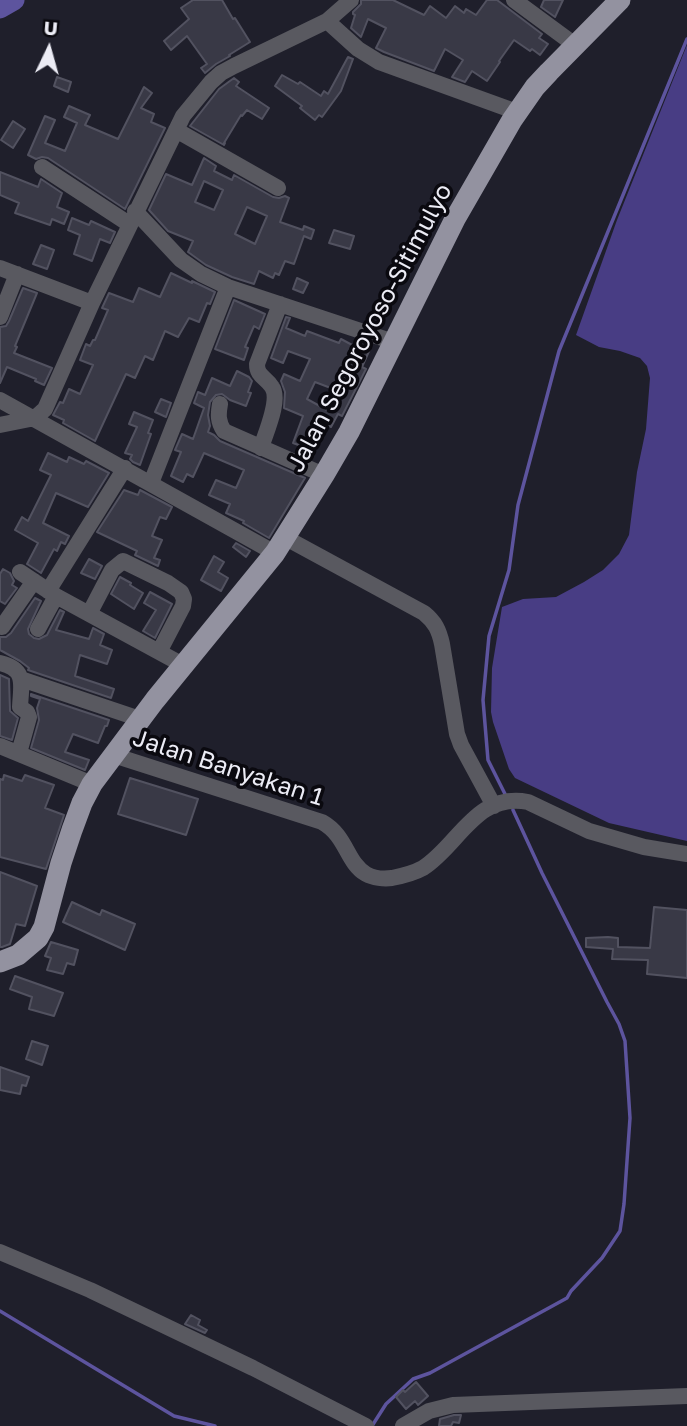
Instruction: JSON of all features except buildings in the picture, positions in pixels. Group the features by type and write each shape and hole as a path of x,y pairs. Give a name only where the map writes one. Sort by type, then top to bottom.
{"main road":[{"name":"Jalan Segoroyoso-Sitimulyo","path":"0,962 18,955 38,939 44,927 72,830 92,784 140,719 280,545 324,475 349,432 455,219 517,112 535,87 620,0"}],"street":[{"path":"0,425 35,418 45,409 132,217 183,116 221,73 327,21 351,0"},
{"path":"514,0 575,46"},
{"path":"327,21 358,49 379,62 517,112"},
{"path":"176,130 278,188"},
{"path":"42,167 132,217 181,260 229,288 394,342"},
{"path":"0,268 92,303"},
{"path":"0,317 17,274"},
{"path":"151,483 229,288"},
{"path":"261,448 276,395 272,387 260,377 257,364 280,304"},
{"path":"0,400 151,483 424,613 433,620 442,644 457,734 494,806"},
{"path":"220,404 218,417 224,431 324,475"},
{"path":"38,629 52,593 125,468"},
{"path":"89,614 112,570 123,561 168,583 181,592 184,599 180,614 159,652"},
{"path":"20,572 52,593 183,665"},
{"path":"4,616 34,581"},
{"path":"0,663 18,671 21,679 20,707 29,717 19,753"},
{"path":"21,679 140,719"},
{"path":"0,746 92,784"},
{"name":"Jalan Banyakan 1","path":"113,755 322,822 333,828 356,867 369,876 401,876 422,868 475,816 494,806 517,800 528,802 589,831 644,847 687,854"},
{"path":"0,1252 78,1285 253,1368 365,1425"},
{"path":"403,1426 439,1408 468,1403 687,1396"}],"shaded area":[{"path":"687,45 687,841 609,823 515,778 509,769 491,712 492,668 502,607 523,599 556,597 584,582 603,570 619,554 629,535 646,429 650,378 647,366 640,358 599,347 576,335 617,220"}],"waterway":[{"path":"0,8 14,0"},
{"path":"505,794 488,760 483,700 489,636 509,570 518,505 559,351 687,39"},
{"path":"372,1426 386,1404 413,1379 430,1373 567,1298 602,1258 620,1231 630,1118 625,1041 513,810"},
{"path":"0,1311 174,1416 215,1426"}]}
